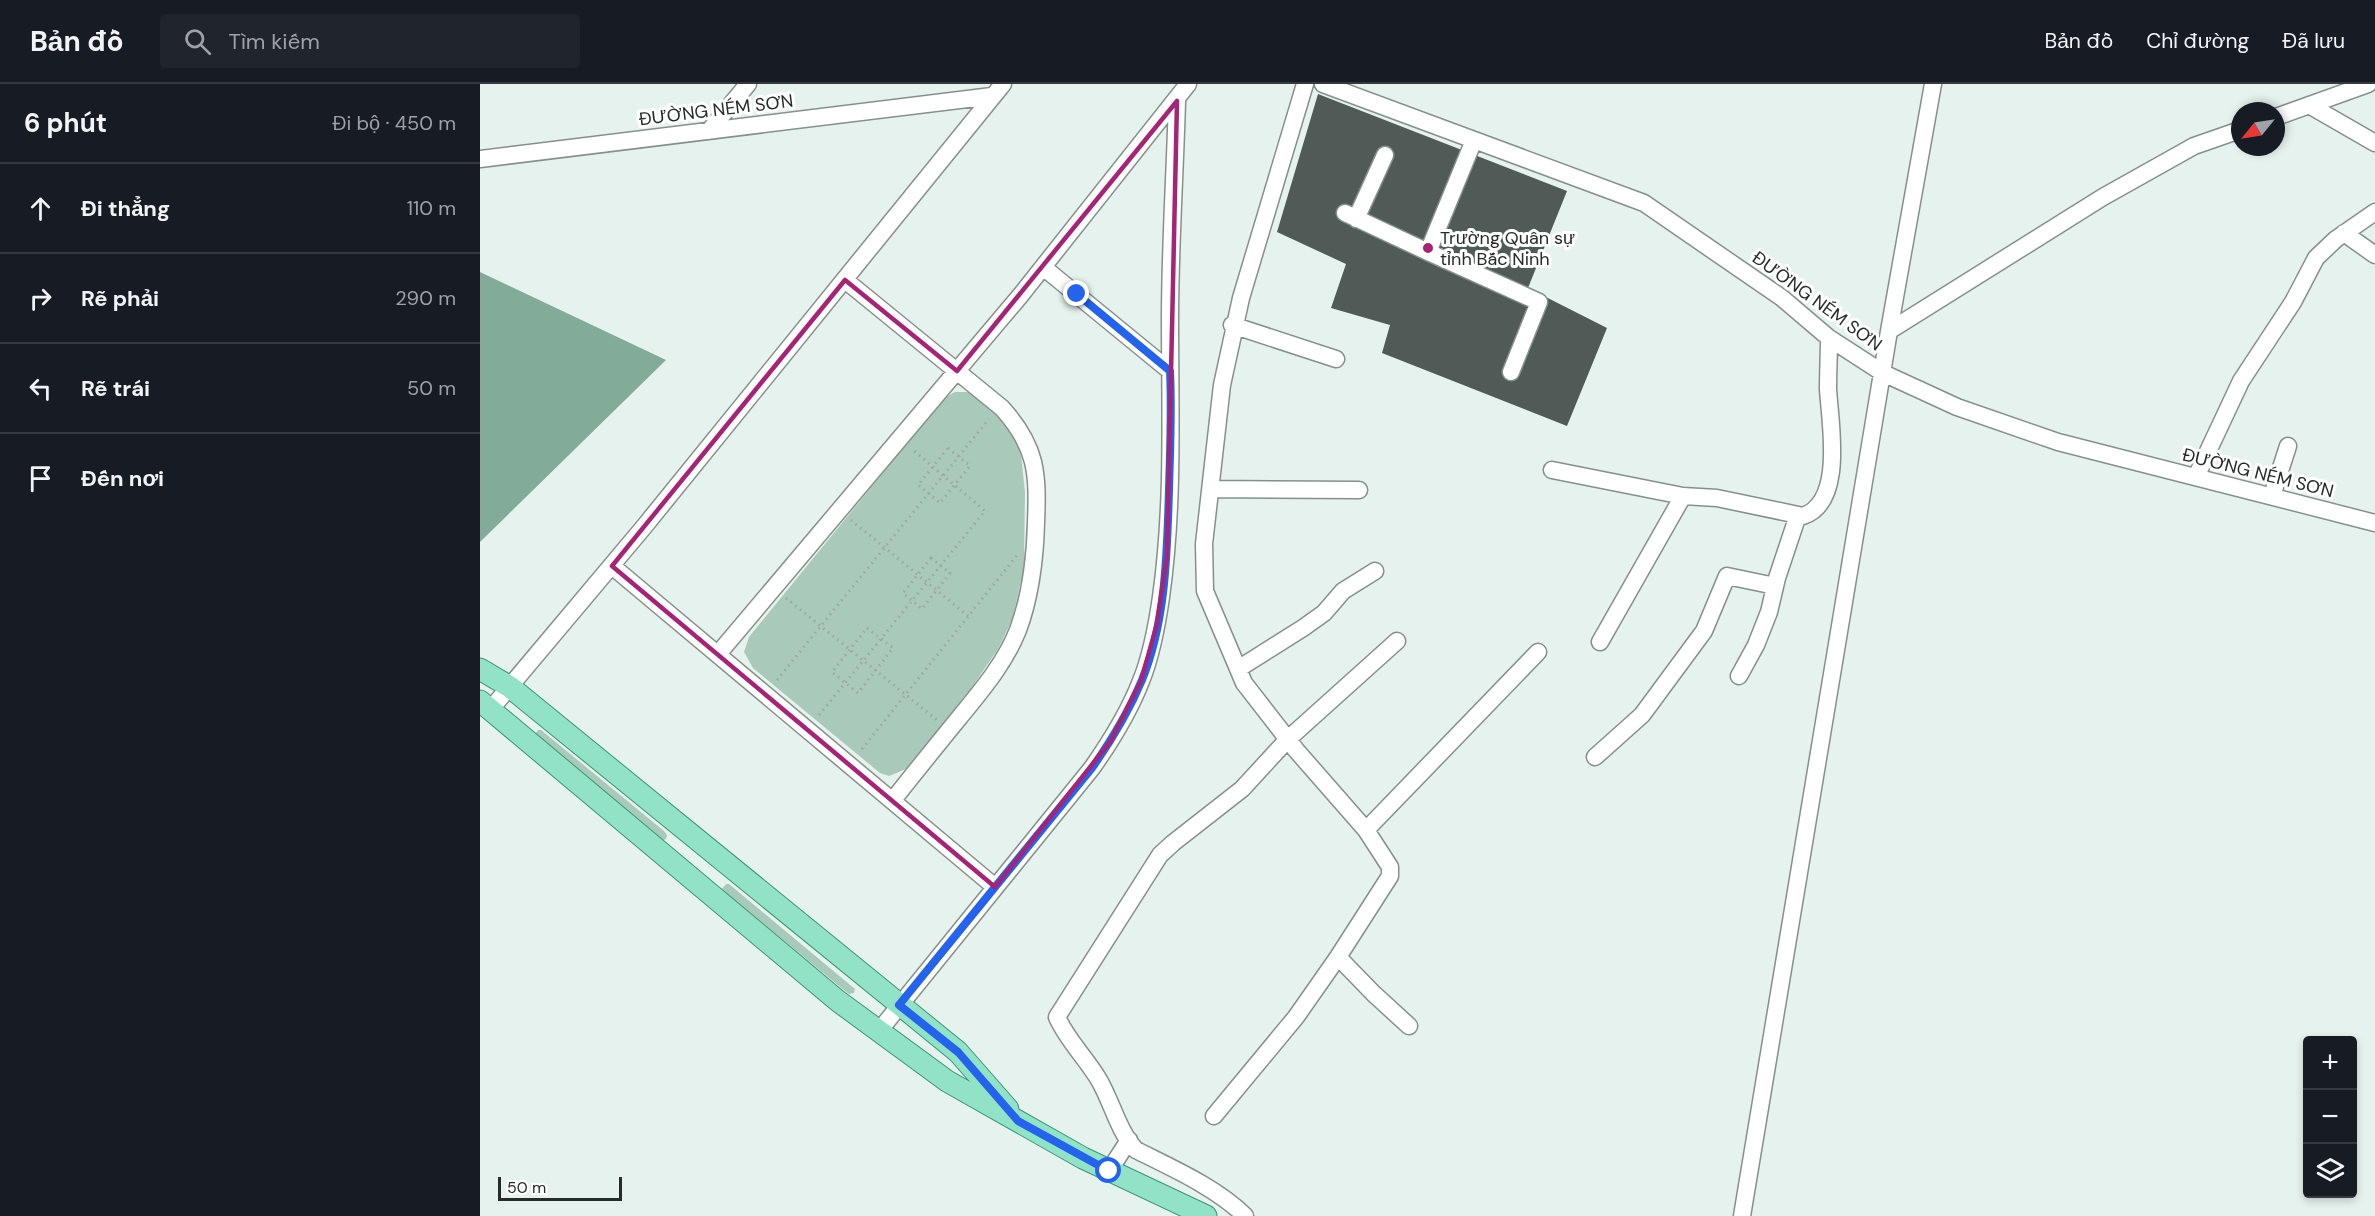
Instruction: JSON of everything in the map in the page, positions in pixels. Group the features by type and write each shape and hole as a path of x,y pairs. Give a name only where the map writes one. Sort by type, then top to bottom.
{"main road":[{"path":"480,669 510,687 958,1052 1018,1121"},
{"path":"485,706 838,1000 947,1081 1109,1171 1206,1216"},
{"path":"682,870 702,844"}],"street":[{"path":"709,131 748,84"},
{"path":"717,654 1043,267 1177,101 1188,84"},
{"path":"1214,1116 1296,1017 1390,876 1390,867 1366,830 1288,739 1244,683 1205,591 1204,544 1222,385 1241,298 1305,84"},
{"name":"ĐƯỜNG NÉM SƠN","path":"1323,84 1644,203 1782,298 1829,338 1883,373 1957,407 2058,442 2375,523"},
{"path":"1742,1216 1889,331 1933,84"},
{"path":"2285,114 2368,84"},
{"path":"485,706 510,687 612,566 997,90"},
{"name":"ĐƯỜNG NÉM SƠN","path":"480,159 709,131 997,90"},
{"path":"879,1031 1092,768 1110,742 1142,681 1157,624 1167,556 1177,101"},
{"path":"2309,105 2375,143"},
{"path":"1889,331 2112,191 2194,146 2231,133"},
{"path":"1428,252 1474,140"},
{"path":"1385,155 1351,216 1539,302 1512,372"},
{"path":"2196,477 2241,381 2293,302 2316,258 2375,212"},
{"path":"2344,234 2375,255"},
{"path":"1043,267 1170,371"},
{"path":"845,280 1002,408 1029,445 1036,476 1034,568 1026,607 1017,632 1002,661 983,688 893,800"},
{"path":"1232,325 1336,359"},
{"path":"1552,470 1683,496 1717,498 1798,515 1810,514 1819,506 1830,481 1833,467 1828,386 1829,338"},
{"path":"2272,496 2288,446"},
{"path":"1212,489 1359,490"},
{"path":"1600,642 1683,496"},
{"path":"1739,676 1756,645 1769,612 1798,515"},
{"path":"612,566 995,887"},
{"path":"1238,669 1324,613 1343,591 1375,571"},
{"path":"1595,757 1642,715 1704,631 1727,576 1775,586"},
{"path":"1245,1216 1218,1195 1137,1150 1129,1140 1100,1081 1062,1028 1057,1017 1161,855 1242,789 1288,739 1397,641"},
{"path":"1366,830 1538,652"},
{"path":"1338,957 1409,1026"},
{"path":"1109,1171 1129,1140"}],"path":[{"path":"777,680 993,416"},
{"path":"819,715 985,511 909,447"},
{"path":"948,448 970,466 940,503 918,485 933,467 948,448"},
{"path":"850,519 968,616"},
{"path":"862,749 1021,550"},
{"path":"930,558 950,573 922,609 903,593 918,574 930,558"},
{"path":"786,598 938,721"},
{"path":"867,628 893,648 858,693 832,672 850,650 867,628"}],"highlighted area":[{"path":"1177,101 1167,556 1157,624 1141,681 1110,742 995,887 612,566 845,280 957,371"}],"shaded area":[{"path":"480,272 666,360 480,542"},
{"path":"955,392 969,392 1001,418 1020,445 1025,492 1024,566 1013,618 998,649 970,690 906,769 889,776 880,773 753,668 744,652 749,637 944,398"},
{"path":"541,730 664,831 667,835 666,839 661,841 535,734"},
{"path":"729,884 855,989 854,993 849,994 726,893 722,889"}],"building":[{"name":"Trường Quân sự tỉnh Bắc Ninh","path":"1318,94 1567,191 1528,288 1607,328 1567,426 1382,353 1390,325 1331,308 1346,264 1277,232"}],"place":[{"name":"Trường Quân sự tỉnh Bắc Ninh","path":"1428,248"}],"route":[{"path":"1077,294 1170,371 1172,406 1167,556 1157,624 1149,657 1142,681 1110,742 1092,768 899,1005 958,1052 1018,1121 1109,1171"}]}
